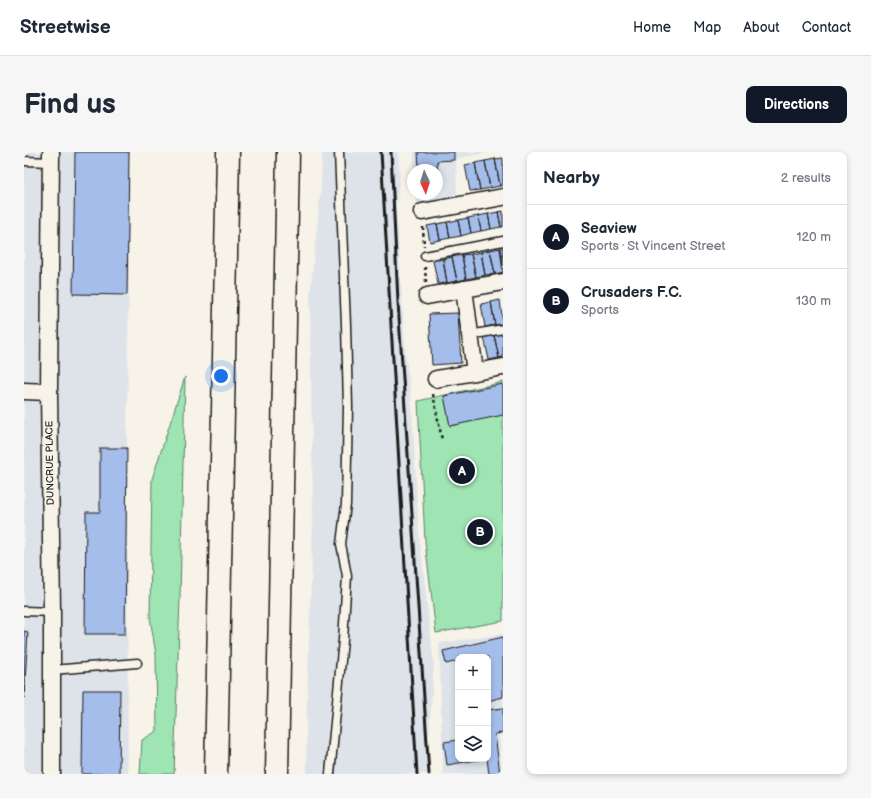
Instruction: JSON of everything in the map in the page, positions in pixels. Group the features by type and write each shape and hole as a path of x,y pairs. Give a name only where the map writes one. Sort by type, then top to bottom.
{"highway":[{"path":"216,774 228,152"},
{"path":"276,774 288,152"}],"street":[{"name":"DUNCRUE PLACE","path":"51,157 49,392 52,612 52,774"},
{"path":"422,212 503,197"},
{"path":"427,296 503,282"},
{"path":"464,289 475,372"},
{"path":"436,379 503,367"},
{"path":"24,391 49,392"}],"lane":[{"path":"330,774 343,640 347,576 340,544 346,504 348,407 339,152"},
{"path":"24,161 51,157"},
{"path":"425,256 503,241"},
{"path":"470,335 503,328"},
{"path":"24,611 52,612"},
{"path":"52,670 137,663"}],"path":[{"path":"436,379 431,381 442,440"}],"shaded area":[{"path":"24,152 130,152 127,448 128,774 24,774"},
{"path":"322,152 398,152 400,176 396,205 406,359 411,394 419,533 434,665 426,774 307,774 306,733 313,521 310,294 321,187"},
{"path":"414,152 490,152 456,159 457,197 443,199 443,164 414,164"},
{"path":"416,200 439,200 416,204"},
{"path":"503,634 503,735 499,736 502,774 443,774 439,643"}],"green space":[{"path":"185,377 174,774 140,774 142,740 157,731 156,655 150,617 152,479"},
{"path":"503,382 503,621 436,633 425,541 418,401"}],"building":[{"path":"75,152 129,152 127,295 73,294"},
{"path":"418,152 454,152 454,160 437,161 437,164 419,164"},
{"path":"503,158 503,185 500,186 495,159"},
{"path":"495,159 500,186 490,188 485,161"},
{"path":"485,161 490,188 480,190 475,163"},
{"path":"475,163 480,190 470,191 465,165"},
{"path":"503,211 503,227 501,227 498,212"},
{"path":"498,212 501,227 491,229 488,214"},
{"path":"488,214 491,229 481,231 478,216"},
{"path":"478,216 481,231 471,233 468,218"},
{"path":"468,218 471,233 461,236 458,220"},
{"path":"458,220 461,236 450,238 447,222"},
{"path":"447,222 450,238 440,240 437,224"},
{"path":"437,224 440,240 430,242 427,226"},
{"path":"500,248 503,248 503,266"},
{"path":"500,248 503,272 495,274 490,250"},
{"path":"490,250 495,274 485,275 481,252"},
{"path":"481,252 485,275 476,277 471,254"},
{"path":"471,254 476,277 466,279 462,255"},
{"path":"462,255 466,279 457,281 452,257"},
{"path":"452,257 457,281 447,283 443,259"},
{"path":"443,259 447,283 438,284 433,261"},
{"path":"500,300 503,324 495,325 491,302"},
{"path":"491,302 495,325 485,327 481,304"},
{"path":"458,313 461,363 432,365 429,314"},
{"path":"503,333 503,357 499,358 494,335"},
{"path":"494,335 499,358 489,360 484,337"},
{"path":"503,384 503,415 450,426 444,396"},
{"path":"100,448 127,448 125,634 85,634 86,512 100,512"},
{"path":"24,631 28,632 24,698"},
{"path":"503,637 503,697 491,700 491,654 455,654 455,662 446,664 443,651"},
{"path":"83,690 120,690 119,774 82,774"},
{"path":"503,708 503,733 495,734 500,774 489,774 487,762 491,762 491,710"},
{"path":"455,740 455,762 465,762 447,765 444,742"}],"railway":[{"path":"381,152 417,774"},
{"path":"391,152 398,302 429,774"}],"place":[{"name":"Seaview","path":"462,471"},
{"name":"Crusaders F.C.","path":"480,532"}]}
